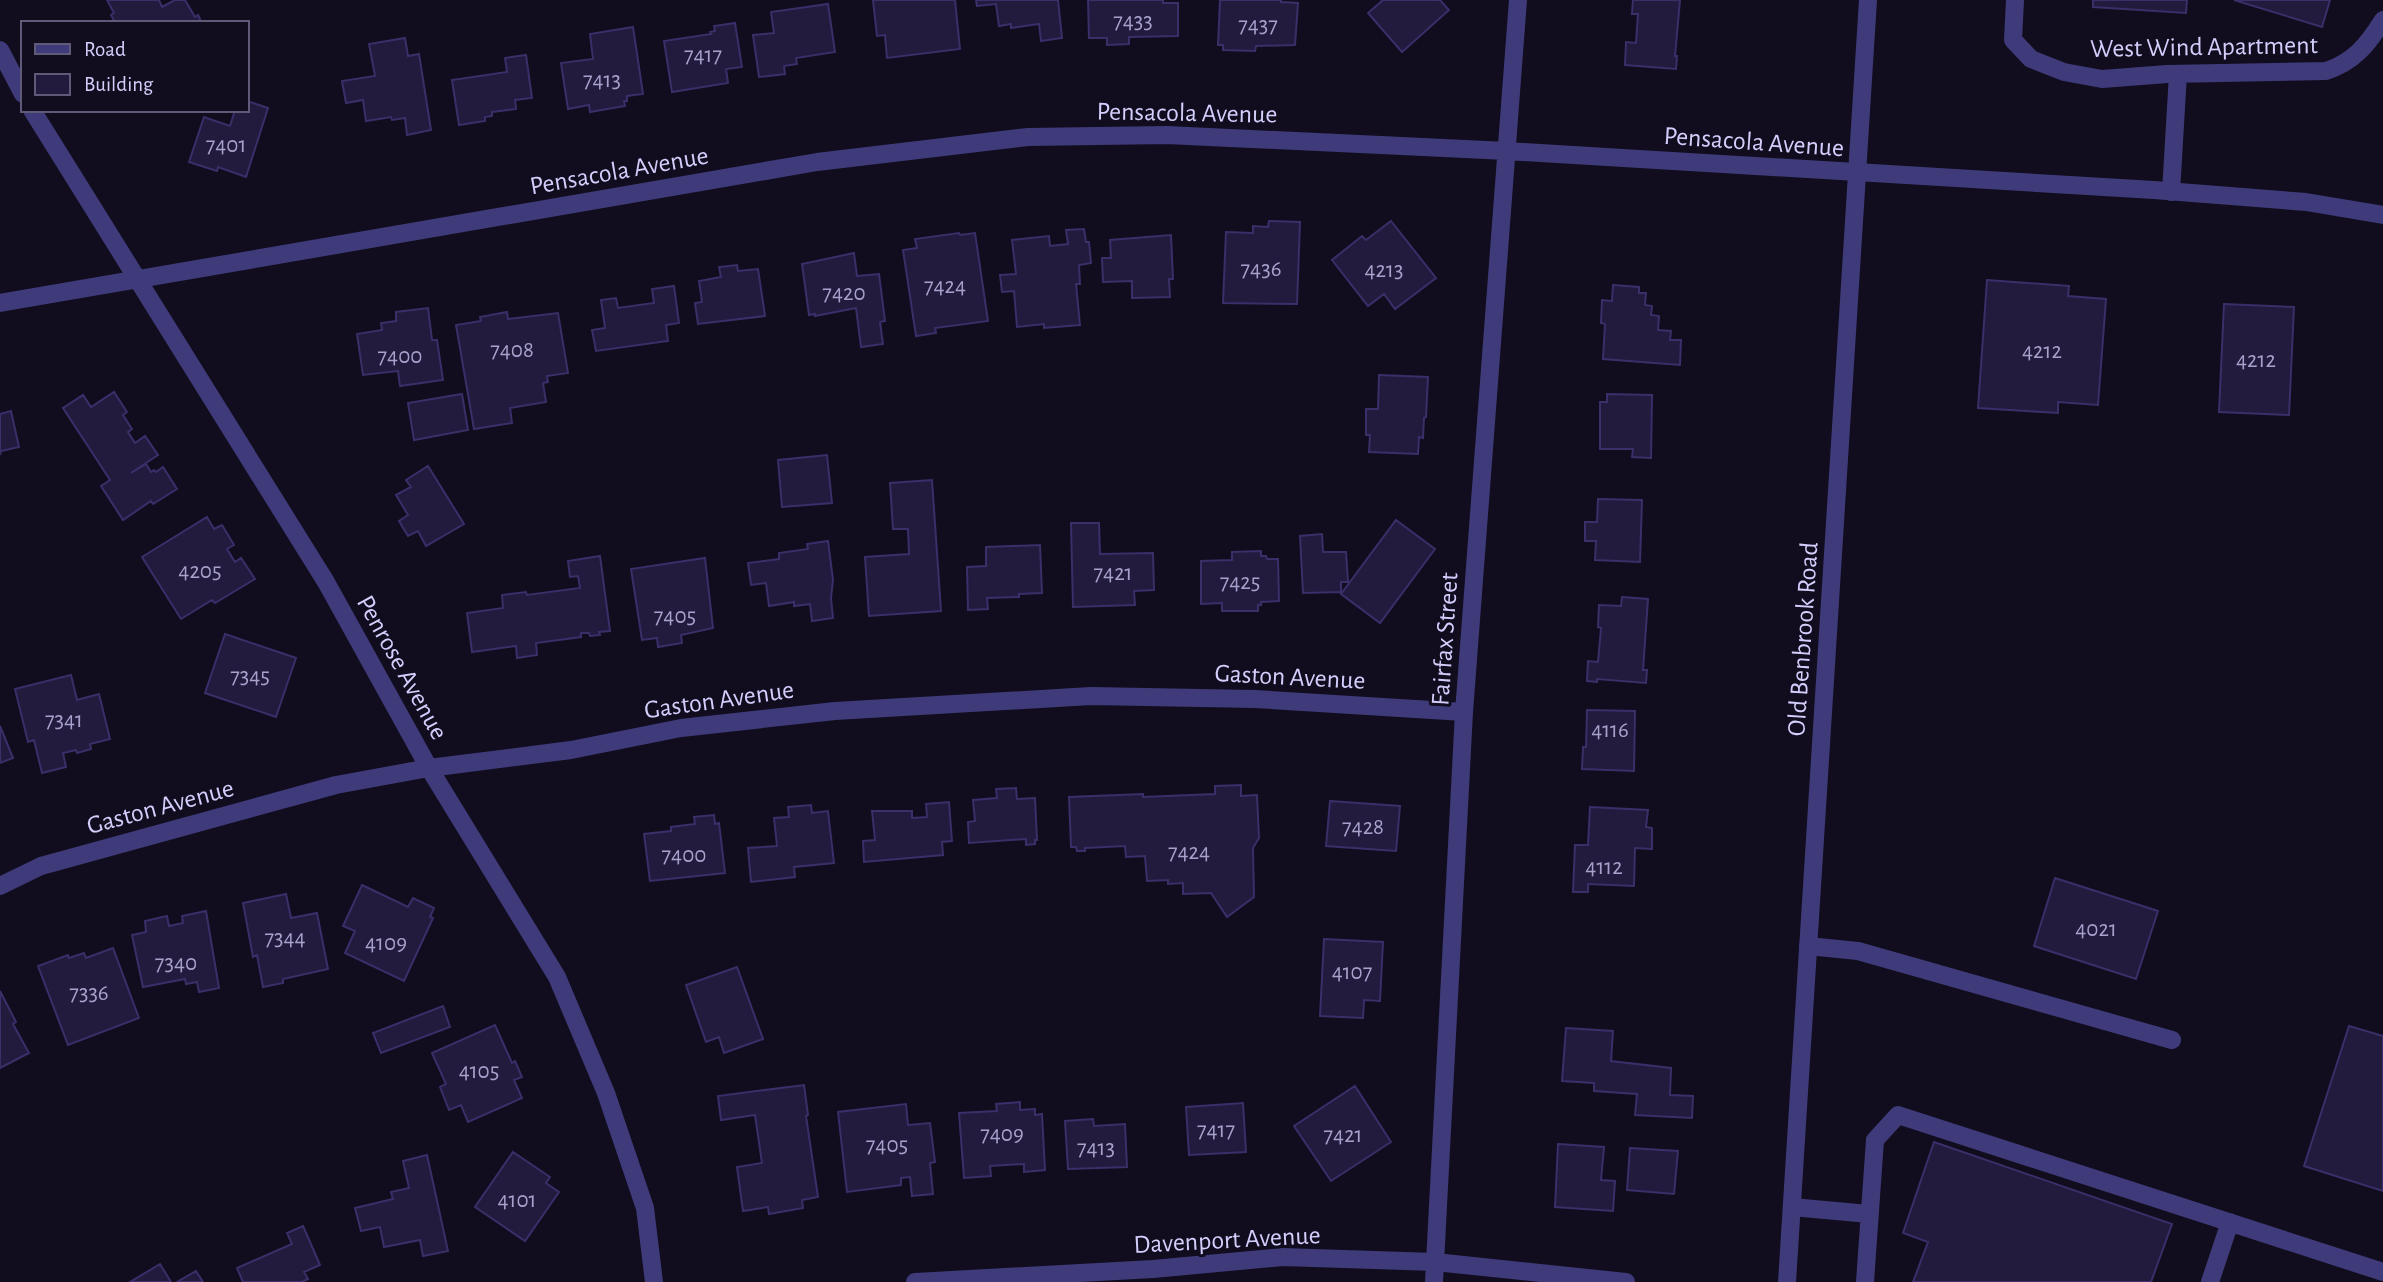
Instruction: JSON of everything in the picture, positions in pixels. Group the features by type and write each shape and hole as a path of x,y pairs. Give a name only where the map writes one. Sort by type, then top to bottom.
{"street":[{"name":"Fairfax Street","path":"1434,1282 1464,712 1518,0"},
{"name":"Old Benbrook Road","path":"1787,1282 1868,0"},
{"name":"West Wind Apartment","path":"2015,0 2013,40 2031,59 2064,72 2102,79 2178,74 2326,71 2342,66 2370,42 2383,20"},
{"path":"0,50 21,90"},
{"path":"2171,191 2178,74"},
{"name":"Penrose Avenue","path":"33,112 326,582 429,768 557,977 606,1093 645,1208 654,1282"},
{"name":"Pensacola Avenue","path":"0,303 817,162 1028,137 1167,135 1507,151 2171,191 2306,202 2383,215"},
{"name":"Gaston Avenue","path":"0,886 41,866 336,785 429,768 571,750 681,728 849,710 1078,697 1255,699 1464,712"},
{"path":"1808,946 1858,951 2172,1040"},
{"path":"1865,1282 1875,1140 1898,1115 2383,1272"},
{"path":"1792,1207 1870,1214"},
{"path":"2210,1282 2230,1222"},
{"name":"Davenport Avenue","path":"915,1282 1153,1269 1283,1257 1435,1262 1626,1282"}],"building":[{"path":"107,0 159,0 162,7 175,0 185,0 195,17 198,15 201,21 114,21 111,15 114,13"},
{"path":"873,0 955,0 960,49 887,58 885,35 877,36"},
{"path":"976,0 1058,0 1062,38 1041,41 1039,24 1011,28 1011,24 999,26 996,4 977,6"},
{"path":"1088,0 1163,0 1163,3 1178,3 1178,36 1129,37 1129,44 1107,45 1107,38 1089,38"},
{"path":"1220,0 1281,0 1298,3 1295,45 1256,46 1255,51 1223,50 1223,45 1218,45"},
{"path":"1383,0 1440,0 1449,10 1402,52 1368,13"},
{"path":"1633,0 1680,0 1676,69 1625,65 1626,42 1636,43 1638,14 1632,14"},
{"path":"2093,0 2187,0 2186,13 2093,7"},
{"path":"2234,0 2330,0 2322,27"},
{"path":"828,4 835,52 796,58 797,64 784,66 785,74 759,77 753,35 774,33 771,12"},
{"path":"735,23 742,67 726,69 728,83 672,92 664,41 711,34 710,32 715,31 714,26"},
{"path":"633,27 643,94 627,96 625,106 590,112 589,105 568,109 561,63 593,59 590,34"},
{"path":"405,38 408,56 419,54 431,130 407,135 405,118 366,121 363,100 346,103 342,81 375,76 369,44"},
{"path":"526,55 532,98 515,100 516,109 492,112 492,116 485,117 485,121 459,125 452,80 507,72 505,58"},
{"path":"248,101 268,108 246,177 218,167 217,171 189,162 204,117 230,126 234,112 248,112"},
{"path":"1269,221 1300,222 1297,304 1223,303 1226,232 1253,233 1253,226 1268,227"},
{"path":"1391,221 1436,278 1395,309 1384,294 1368,306 1332,260 1362,236 1366,240"},
{"path":"1084,229 1086,242 1089,242 1091,263 1079,265 1080,284 1076,284 1080,325 1044,328 1044,324 1017,327 1014,291 1002,292 1000,275 1016,274 1012,240 1049,236 1050,246 1068,244 1066,230"},
{"path":"975,233 988,321 935,328 936,333 916,336 903,250 917,248 915,239"},
{"path":"1171,235 1173,279 1169,279 1170,297 1132,298 1132,281 1103,282 1102,258 1111,258 1110,240"},
{"path":"854,253 857,276 879,274 885,321 880,322 883,344 861,347 856,308 809,315 802,264"},
{"path":"737,265 738,271 758,269 765,316 698,324 695,303 702,302 699,281 721,277 719,267"},
{"path":"1987,280 2069,286 2068,296 2106,299 2098,405 2058,402 2058,413 1978,408"},
{"path":"1613,285 1639,287 1639,293 1646,293 1645,305 1652,306 1651,315 1659,316 1658,330 1671,331 1670,340 1681,340 1680,365 1603,359 1605,324 1601,323 1602,300 1612,301"},
{"path":"674,286 679,323 666,325 668,341 596,351 592,330 605,328 601,300 616,298 618,308 654,303 652,289"},
{"path":"2224,304 2294,307 2289,415 2219,412"},
{"path":"428,308 432,340 437,340 443,380 400,386 398,371 363,375 357,334 382,330 381,323 396,321 396,312"},
{"path":"507,312 508,319 558,313 568,373 547,376 548,382 543,383 546,402 510,408 512,423 474,429 456,325 481,321 480,317"},
{"path":"1379,375 1428,377 1426,417 1423,438 1419,437 1418,454 1369,452 1370,435 1366,435 1366,409 1378,409"},
{"path":"114,392 127,412 123,415 132,429 128,432 135,443 145,436 158,455 131,473 146,464 151,472 163,467 177,489 153,504 151,501 123,520 101,486 110,480 63,408 83,395 91,407"},
{"path":"462,394 468,430 414,440 408,403"},
{"path":"1607,394 1652,395 1651,458 1632,457 1633,449 1600,449 1600,402 1607,402"},
{"path":"11,411 19,447 1,451 0,455 0,414"},
{"path":"827,455 832,503 782,507 778,460"},
{"path":"428,466 464,524 426,546 418,531 408,536 399,521 408,515 396,495 411,487 406,480"},
{"path":"932,480 941,611 869,616 865,557 909,554 908,529 893,529 890,483"},
{"path":"1598,499 1642,500 1640,562 1595,560 1596,541 1585,541 1585,522 1597,522"},
{"path":"207,517 214,529 222,525 234,545 227,549 235,562 241,558 255,579 181,619 142,557"},
{"path":"1396,520 1435,549 1380,623 1341,594"},
{"path":"1071,523 1099,523 1100,554 1153,553 1154,590 1134,591 1135,605 1073,607"},
{"path":"1322,534 1323,552 1346,552 1348,582 1341,582 1341,592 1303,593 1300,536"},
{"path":"828,541 833,580 833,618 812,621 810,604 794,606 794,602 769,606 766,583 751,585 748,563 779,559 779,553 808,549 807,544"},
{"path":"1040,545 1042,593 987,598 988,609 968,610 967,567 986,566 986,547"},
{"path":"1261,551 1261,556 1266,556 1267,559 1278,559 1279,601 1261,602 1258,611 1222,611 1222,603 1201,604 1201,561 1232,560 1232,552"},
{"path":"600,556 610,631 590,636 589,633 581,633 581,637 536,643 537,655 517,658 516,646 472,652 467,613 503,608 502,595 526,592 527,595 580,588 578,576 570,577 568,561"},
{"path":"705,558 713,628 681,635 682,643 658,647 657,638 642,640 631,569"},
{"path":"1622,597 1648,599 1643,670 1647,670 1646,683 1597,679 1597,682 1587,681 1588,661 1598,662 1601,628 1598,627 1599,605 1621,606"},
{"path":"225,634 296,658 276,717 205,693"},
{"path":"71,675 77,700 99,694 110,739 90,744 91,749 63,753 66,767 42,773 34,740 28,742 15,689"},
{"path":"1587,710 1635,711 1634,771 1582,769 1583,747 1586,747"},
{"path":"0,726 13,758 0,763"},
{"path":"1241,785 1241,796 1257,795 1259,838 1253,848 1254,897 1227,917 1211,893 1183,894 1183,883 1168,884 1168,880 1147,881 1145,856 1126,857 1125,846 1085,848 1085,851 1077,851 1076,847 1071,847 1069,797 1215,794 1215,786"},
{"path":"1016,788 1017,799 1035,798 1035,844 1026,845 1026,839 969,843 968,822 975,821 973,800 997,798 996,789"},
{"path":"1330,801 1400,806 1396,851 1326,846"},
{"path":"949,802 952,841 942,842 943,855 864,862 863,841 875,840 872,811 912,811 912,818 927,817 926,804"},
{"path":"811,805 812,813 828,811 834,863 794,867 795,877 751,882 748,848 777,846 774,818 789,817 788,807"},
{"path":"1590,807 1648,810 1646,827 1652,828 1652,849 1635,848 1634,886 1588,884 1588,892 1573,892 1575,845 1588,845"},
{"path":"714,815 715,824 719,823 725,873 650,881 644,834 671,831 671,827 695,824 694,817"},
{"path":"2055,878 2158,911 2136,979 2034,946"},
{"path":"362,885 408,907 413,898 434,908 430,917 433,918 404,981 345,953 355,931 343,926"},
{"path":"286,894 291,918 317,913 328,969 283,979 283,983 263,987 257,955 253,957 243,903"},
{"path":"206,911 219,988 199,992 197,982 186,984 185,979 143,987 132,935 146,932 145,921 167,916 169,926 183,923 182,916"},
{"path":"1324,939 1383,942 1380,1001 1364,1000 1363,1018 1320,1016"},
{"path":"113,948 139,1018 68,1045 38,966 68,955 69,958 84,953 86,958"},
{"path":"737,967 763,1039 724,1053 719,1037 706,1042 686,985"},
{"path":"0,991 16,1022 13,1024 29,1053 0,1068"},
{"path":"443,1006 450,1027 381,1053 373,1033"},
{"path":"495,1025 512,1063 515,1061 522,1077 514,1080 522,1098 468,1122 461,1105 449,1110 440,1087 446,1084 432,1053"},
{"path":"2349,1026 2383,1036 2383,1191 2304,1166"},
{"path":"1566,1028 1613,1031 1611,1061 1671,1068 1670,1095 1693,1096 1692,1118 1635,1115 1637,1094 1594,1091 1594,1083 1562,1081"},
{"path":"804,1085 818,1197 802,1200 803,1208 769,1214 768,1207 743,1211 737,1167 762,1163 755,1115 721,1120 718,1096"},
{"path":"1355,1086 1391,1142 1331,1181 1294,1126"},
{"path":"1020,1102 1020,1110 1035,1109 1035,1115 1042,1114 1045,1170 1024,1172 1024,1164 990,1166 991,1176 964,1178 959,1113 997,1111 996,1104"},
{"path":"1243,1103 1246,1152 1189,1155 1186,1107"},
{"path":"906,1104 908,1125 930,1123 935,1162 930,1163 933,1194 912,1196 910,1177 901,1178 901,1185 847,1192 838,1112"},
{"path":"1093,1119 1094,1126 1125,1124 1127,1167 1068,1169 1065,1121"},
{"path":"1934,1142 2172,1224 2151,1282 1913,1282 1928,1242 1903,1233"},
{"path":"1558,1144 1604,1147 1601,1180 1615,1181 1613,1211 1555,1207"},
{"path":"1630,1148 1678,1151 1674,1194 1627,1190"},
{"path":"513,1152 550,1177 546,1183 559,1192 525,1241 475,1207"},
{"path":"427,1155 448,1251 423,1256 420,1240 384,1247 380,1227 361,1231 355,1208 393,1199 391,1192 409,1188 403,1161"},
{"path":"303,1226 320,1265 304,1272 308,1279 302,1282 243,1282 237,1268 292,1244 287,1233"},
{"path":"160,1264 171,1282 130,1282"},
{"path":"196,1271 203,1282 177,1282"}]}
